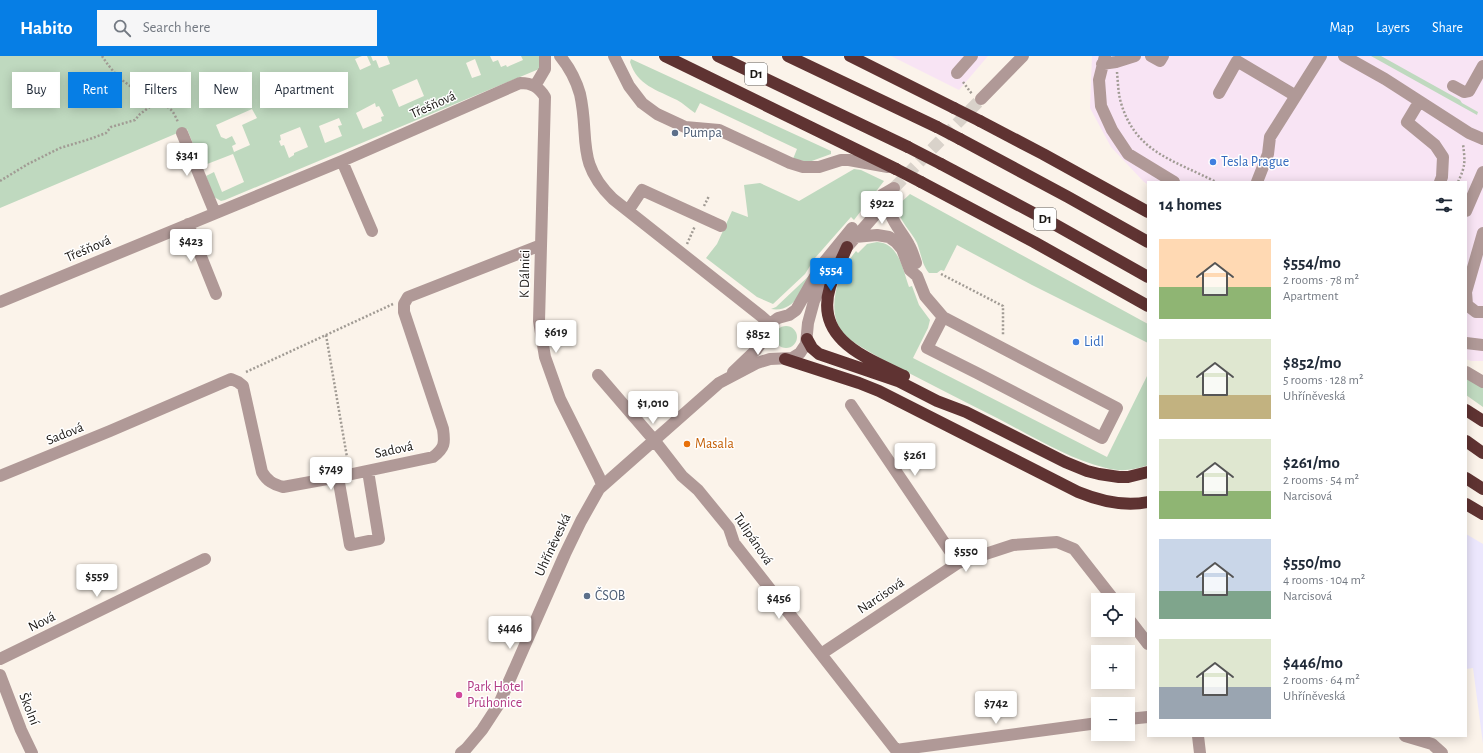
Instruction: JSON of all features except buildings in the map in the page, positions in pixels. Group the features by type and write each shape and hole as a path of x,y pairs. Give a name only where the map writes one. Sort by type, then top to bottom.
{"highway":[{"path":"665,56 896,169 1034,242 1147,305"},
{"name":"D1","path":"718,56 908,147 1054,224 1147,276"},
{"name":"D1","path":"788,56 937,127 1068,196 1147,241"},
{"path":"850,56 980,121 1147,211"},
{"path":"856,56 875,68"},
{"path":"847,247 828,295 830,323 837,335 853,350 940,394 966,412"},
{"path":"1127,294 1147,310"},
{"path":"807,336 812,348 819,354 889,378 937,401 966,412 1064,462 1087,471 1119,477 1147,472"},
{"path":"783,358 879,391 1066,486 1089,496 1112,503 1124,504 1147,502"},
{"path":"1467,411 1483,421"},
{"path":"1467,442 1483,453"},
{"path":"1467,479 1483,489"},
{"path":"1467,505 1483,514"}],"street":[{"path":"535,86 545,69 545,56"},
{"path":"560,56 571,72 579,93 586,153 591,169 605,192 761,316 768,329 765,341 770,351 774,356 783,358"},
{"path":"614,56 629,86 642,103 658,114 685,127 719,130 803,167 818,166 841,160 849,160 896,169"},
{"path":"957,73 972,56"},
{"path":"977,97 1023,56"},
{"path":"1135,56 1116,62 1104,60 1099,80 1101,106 1112,130 1128,154 1172,181"},
{"path":"1152,56 1160,61 1163,56"},
{"path":"1257,181 1268,154 1270,137 1321,56"},
{"path":"1344,56 1385,79 1469,133 1483,139"},
{"path":"1218,93 1237,61 1296,96"},
{"path":"1453,86 1464,92 1469,91 1483,66"},
{"name":"Třešňová","path":"0,302 342,161 520,83 529,83 535,86"},
{"name":"K Dálnici","path":"535,86 541,90 545,98 539,320 545,357 560,399 600,477 602,486"},
{"path":"1419,102 1407,122 1435,145 1443,157 1440,181"},
{"path":"182,132 215,213"},
{"path":"342,161 372,231"},
{"path":"1467,209 1483,172"},
{"path":"721,382 756,350 768,329 778,318 784,317 796,310 814,277 835,247 882,195 894,188 890,198 889,210 894,223 910,245 918,268 916,276"},
{"path":"628,211 642,190 721,226"},
{"path":"721,382 757,363 770,359 792,358 804,349 808,323 814,302 823,280 833,263 890,198"},
{"path":"188,224 216,294"},
{"path":"1467,285 1470,263 1483,233"},
{"path":"855,237 877,234 889,237 900,245 910,270 916,276 925,296 943,317 1117,408 1102,438 927,348 943,317"},
{"path":"408,297 540,245"},
{"name":"Sadová","path":"0,476 231,379 244,386 262,472 266,479 276,485 282,487 351,475 433,457 441,451 445,442 443,429 404,312 404,304 408,297"},
{"path":"1467,305 1476,312 1483,312"},
{"path":"784,317 797,320 804,328 807,336"},
{"path":"1467,343 1483,345"},
{"path":"1467,371 1483,370"},
{"path":"1467,372 1483,382"},
{"name":"Tulipánová","path":"598,375 654,440 682,476 698,490 728,528 734,543 896,752"},
{"name":"Uhříněveská","path":"465,752 499,704 565,554 592,500 602,486 721,382"},
{"path":"851,405 958,563"},
{"path":"338,477 350,545 358,544 379,539 368,471"},
{"name":"Narcisová","path":"821,654 958,563 1014,546 1057,542 1074,549 1109,593"},
{"name":"Nová","path":"0,659 205,559"},
{"path":"1135,627 1147,643"},
{"name":"Školní","path":"0,675 21,730 32,753"},
{"path":"1135,718 1147,716"},
{"path":"896,752 1091,724"},
{"path":"1198,737 1200,753"},
{"path":"1408,737 1432,744 1442,753"}],"path":[{"path":"102,56 114,73 130,86"},
{"path":"1116,62 1120,101 1128,121 1141,140 1156,152 1214,181"},
{"path":"965,85 977,97"},
{"path":"0,181 28,164 60,148 90,140 106,132 111,127 135,120 148,108"},
{"path":"169,108 182,132"},
{"path":"1458,181 1463,171 1466,158 1463,144 1469,133"},
{"path":"941,274 1003,306 1003,341"},
{"path":"231,379 408,297"},
{"path":"326,335 351,475"}],"shaded area":[{"path":"891,56 988,56 959,90"},
{"path":"1092,56 1483,56 1483,361 1467,359 1467,181 1147,181 1147,184 1111,147 1090,108"},
{"path":"1467,535 1483,544 1483,744 1473,668 1467,669"}],"green space":[{"path":"0,56 362,56 355,59 360,70 371,65 367,56 371,56 373,61 376,60 379,68 390,64 387,56 490,56 493,62 498,60 501,67 506,65 507,67 523,60 521,56 539,56 539,69 221,201 214,197 206,176 214,172 222,192 244,182 233,154 202,166 187,129 0,208","holes":["475,59 481,75 472,78 466,63","417,79 424,96 399,107 392,90","375,103 376,107 379,106 384,116 381,117 382,121 363,129 356,113","252,109 257,118 242,125 250,145 234,152 232,146 236,144 232,136 226,139 221,137 216,125","339,118 342,125 338,126 342,136 325,143 319,126","300,127 308,147 294,153 294,155 289,158 284,145 281,146 279,141 281,140 280,135"]},
{"path":"1371,56 1381,56 1460,100 1462,103 1478,112 1477,115"},
{"path":"631,59 831,151 831,154 809,162 793,159 797,149 700,103 695,113 679,101 655,90 637,76 630,62"},
{"path":"854,169 861,170 884,181 854,220 851,217 815,258 805,274 773,304 757,297 706,258 717,244 732,211 748,217 744,185 760,183 799,201"},
{"path":"910,194 1147,323 1147,342 1032,285 957,245 944,271 941,270 937,273 929,273 923,263 917,243 900,216 897,206"},
{"path":"877,242 884,244 895,252 899,258 909,287 912,286 919,305 930,320 928,328 913,358 1107,457 1147,376 1147,465 1133,469 1117,470 1078,459 903,370 869,352 851,340 840,329 836,320 834,309 835,299 840,278 850,259 856,251 858,253 867,244"},
{"path":"813,272 792,304 779,309 771,309 776,307"},
{"path":"786,326 794,329 797,337 794,345 786,348 778,345 775,337 778,329"},
{"path":"1467,378 1483,388 1483,407 1467,396"}],"tunnel":[{"path":"894,188 981,99"}],"place":[{"name":"Pumpa","path":"675,133"},
{"name":"Tesla Prague","path":"1213,162"},
{"name":"Lidl","path":"1076,342"},
{"name":"Masala","path":"687,444"},
{"name":"ČSOB","path":"587,596"},
{"name":"Park Hotel Průhonice","path":"459,695"}]}
